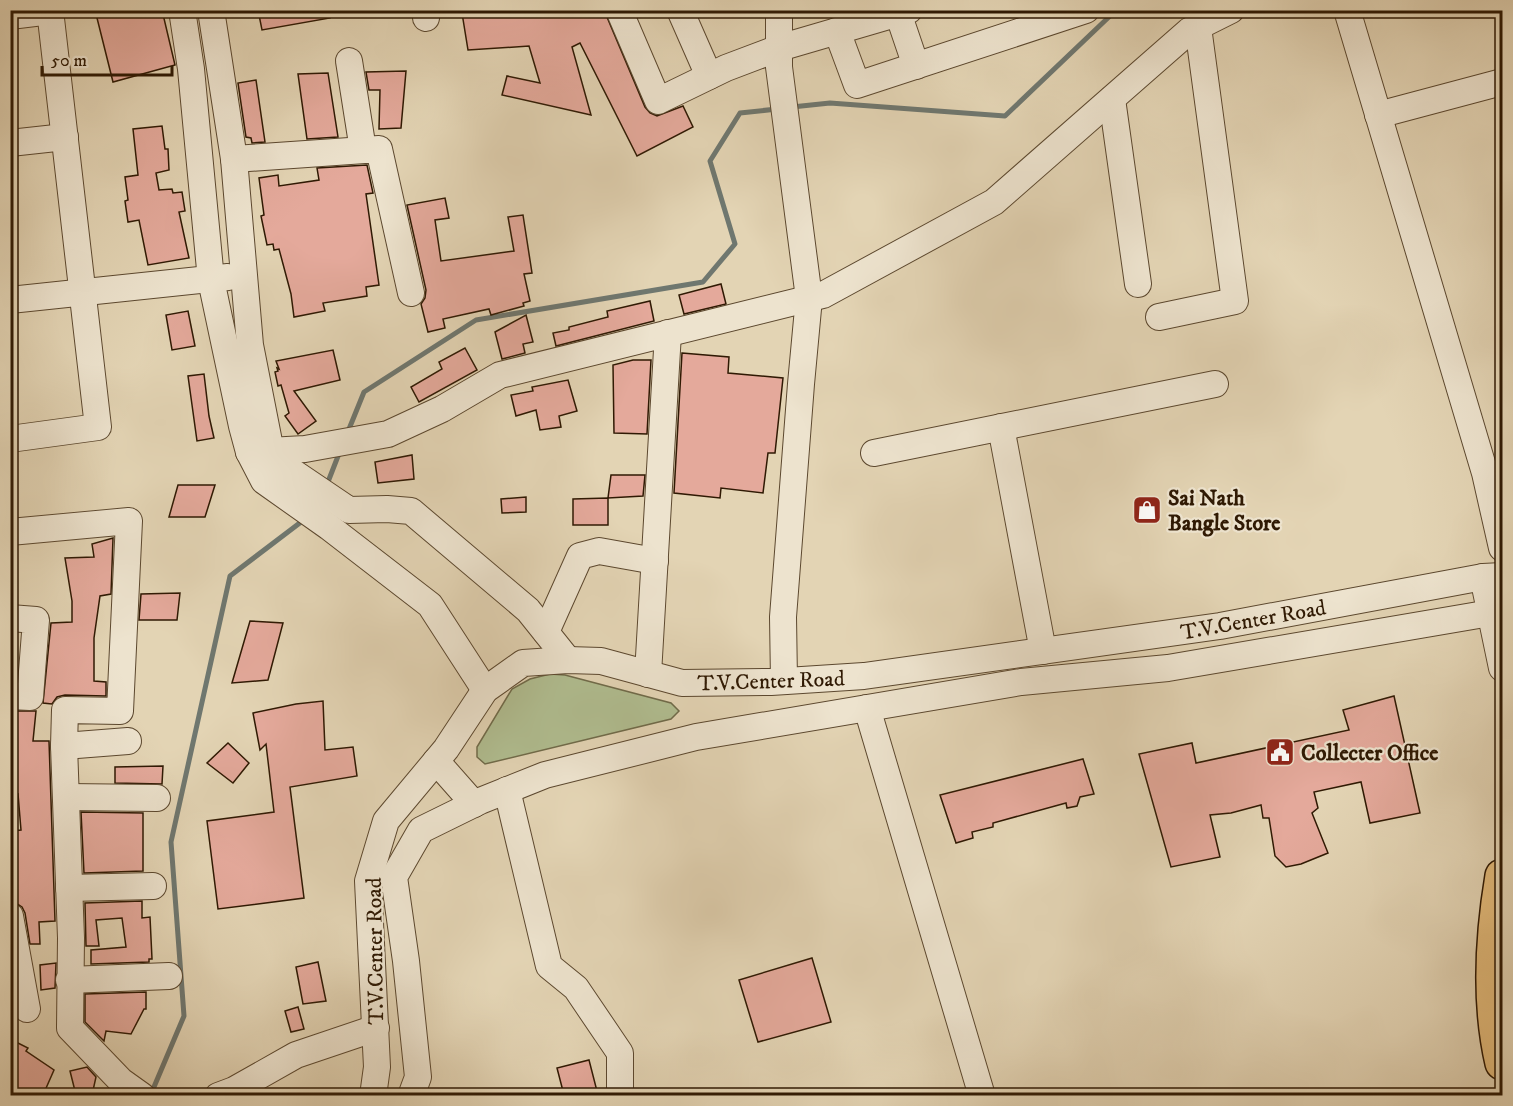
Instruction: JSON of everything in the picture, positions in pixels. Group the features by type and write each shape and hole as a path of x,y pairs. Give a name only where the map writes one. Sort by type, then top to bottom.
{"main road":[{"path":"1503,876 1497,907 1493,972 1498,1042 1503,1063"}],"street":[{"path":"182,10 191,69 212,279 242,426 266,462 330,527 430,605 485,690"},
{"path":"211,10 234,159 246,275 250,345 266,462"},
{"path":"619,10 658,101 726,68 779,58 837,32 901,12 916,66"},
{"path":"680,10 709,76"},
{"path":"778,10 779,58 809,298 783,617 784,681"},
{"path":"837,32 857,85 1086,10"},
{"path":"266,462 304,448 388,434 442,409 500,375 823,295 994,202 1189,31 1231,10"},
{"path":"1347,10 1378,115 1494,471 1503,548"},
{"path":"10,16 50,11 98,427 10,439"},
{"path":"1159,317 1235,301 1198,27"},
{"path":"349,62 363,150"},
{"path":"1378,115 1503,82"},
{"path":"1112,99 1138,284"},
{"path":"10,143 65,137"},
{"path":"234,159 380,149 411,293"},
{"path":"10,300 246,275"},
{"path":"648,674 668,333"},
{"path":"874,453 1215,384"},
{"path":"1001,427 1043,651"},
{"path":"266,462 349,510 411,511 528,610 568,660"},
{"path":"10,532 129,521 120,711 65,710 63,746 71,938 70,1028 121,1081 142,1095"},
{"path":"546,632 580,556 599,551 655,561"},
{"path":"1492,576 1503,668"},
{"name":"T.V.Center Road","path":"373,1095 377,1067 368,881 386,821 436,761 474,710 485,690 524,663 568,660 601,661 682,683 784,681 864,676 1220,626 1492,576"},
{"name":"T.V.Center Road","path":"411,1095 418,1077 406,961 394,877 421,830 474,804 545,775 696,737 1021,682 1168,669 1496,612"},
{"path":"10,618 36,620 30,697 10,696"},
{"path":"1110,642 1113,673"},
{"path":"832,678 840,713"},
{"path":"867,708 982,1095"},
{"path":"63,746 128,741"},
{"path":"436,761 474,804"},
{"path":"507,790 549,966 576,988 620,1053 620,1095"},
{"path":"66,797 157,798"},
{"path":"69,888 153,886"},
{"path":"10,916 13,951 27,1009"},
{"path":"69,980 170,976"},
{"path":"218,1095 234,1090 296,1054 376,1028"}],"green space":[{"path":"550,674 565,675 671,703 679,711 671,719 485,764 477,757 477,747 512,689 530,679"}],"building":[{"path":"95,10 162,10 175,65 113,82"},
{"path":"258,10 329,10 330,18 262,30"},
{"path":"484,10 604,10 645,107 657,116 683,106 693,127 637,156 580,43 572,47 591,115 502,95 507,76 540,83 529,46 468,50 462,13"},
{"path":"406,71 401,128 379,129 380,90 369,90 366,72"},
{"path":"328,73 338,137 307,139 298,74"},
{"path":"256,80 265,142 252,143 251,138 246,137 238,83"},
{"path":"162,126 165,149 168,149 169,170 156,173 159,190 172,189 173,193 182,192 185,211 179,212 189,258 148,265 139,220 128,222 125,177 138,175 133,129"},
{"path":"367,165 373,193 366,194 379,285 366,287 367,296 323,303 325,311 294,317 291,294 279,249 274,250 273,244 267,245 261,216 264,215 259,178 278,175 279,186 319,180 317,168"},
{"path":"445,198 449,218 435,220 441,261 514,251 508,217 523,215 532,273 524,274 530,301 523,303 524,306 491,315 489,309 443,319 445,328 428,332 421,304 426,290 407,205"},
{"path":"721,284 726,304 684,314 679,295"},
{"path":"650,301 654,321 556,346 553,333 608,317 607,311"},
{"path":"188,311 195,346 172,350 166,315"},
{"path":"526,315 533,342 523,344 525,353 502,359 495,332"},
{"path":"465,348 477,370 419,402 411,387 442,369 439,362"},
{"path":"333,350 340,380 294,391 316,421 298,434 285,416 289,413 281,385 278,386 275,372 278,371 277,368 279,369 276,361"},
{"path":"682,353 729,357 728,373 783,378 775,453 768,453 763,493 721,488 720,498 674,493"},
{"path":"633,360 651,360 647,434 614,433 613,365"},
{"path":"204,374 214,438 197,441 188,376"},
{"path":"568,380 577,411 559,416 561,427 540,430 536,410 516,416 511,395 533,391 532,387"},
{"path":"412,455 414,479 378,483 375,462"},
{"path":"611,475 645,475 643,496 608,498"},
{"path":"178,485 215,485 205,517 169,517"},
{"path":"526,497 526,512 502,513 501,499"},
{"path":"608,498 608,525 573,525 573,499"},
{"path":"113,538 111,594 100,596 94,638 94,681 106,682 106,696 65,695 57,697 52,704 43,703 51,623 72,622 72,601 65,558 94,557 92,544"},
{"path":"180,593 177,620 139,620 141,594"},
{"path":"250,621 283,623 268,680 232,683"},
{"path":"1394,696 1420,813 1370,823 1361,782 1314,792 1318,808 1312,813 1328,853 1301,864 1286,867 1275,856 1269,818 1263,818 1261,805 1231,813 1210,815 1220,857 1171,867 1139,754 1192,743 1196,763 1349,730 1343,710"},
{"path":"323,701 325,750 353,747 357,776 290,787 304,898 218,909 207,821 274,812 266,744 260,750 253,713"},
{"path":"11,711 36,711 33,741 49,741 55,921 39,922 40,944 30,944 25,913 16,903 10,831 21,830 18,794 10,797"},
{"path":"228,743 249,763 233,783 207,763"},
{"path":"1083,759 1094,794 1080,797 1077,806 1067,808 1066,803 993,823 993,827 972,832 973,838 956,843 940,795"},
{"path":"163,766 162,784 115,783 115,767"},
{"path":"81,812 143,813 143,871 84,873"},
{"path":"142,901 142,918 150,917 152,959 149,959 149,962 91,964 91,950 126,947 122,918 96,920 99,946 86,946 85,903"},
{"path":"812,958 831,1022 758,1042 739,980"},
{"path":"318,962 326,1001 303,1004 296,967"},
{"path":"56,963 55,988 41,990 40,965"},
{"path":"146,992 146,1009 131,1034 106,1031 104,1041 85,1022 85,994"},
{"path":"298,1007 304,1029 291,1032 285,1011"},
{"path":"10,1039 28,1048 26,1051 54,1070 43,1095 10,1095"},
{"path":"589,1060 598,1095 564,1095 557,1068"},
{"path":"87,1067 96,1077 92,1095 76,1095 70,1071"}],"waterway":[{"path":"792,107 830,103 1005,116 1112,14 1112,10"},
{"path":"347,434 364,392 476,320 703,282 735,244 710,161 740,113 777,109"},
{"path":"326,487 340,451"},
{"path":"151,1094 184,1016 171,842 230,576 305,519"}],"place":[{"name":"Sai Nath Bangle Store","path":"1147,510"},
{"name":"Collecter Office","path":"1280,752"}]}
